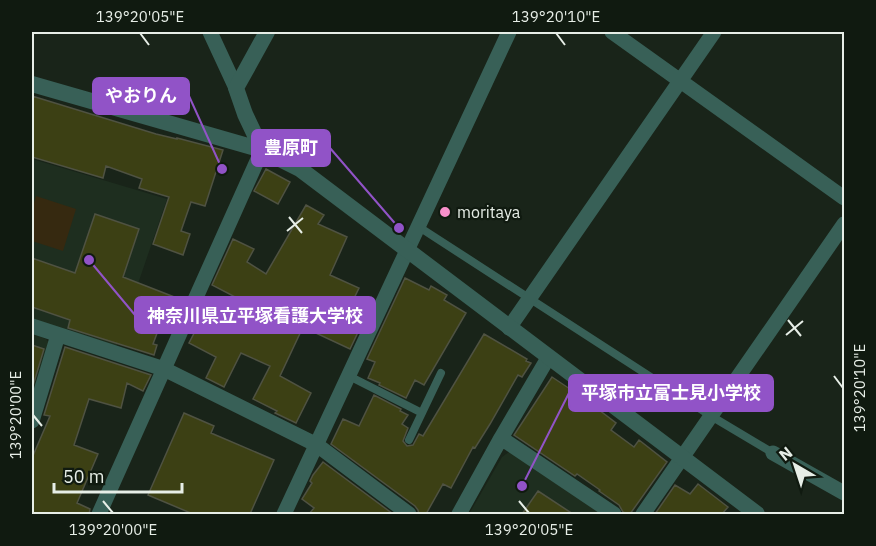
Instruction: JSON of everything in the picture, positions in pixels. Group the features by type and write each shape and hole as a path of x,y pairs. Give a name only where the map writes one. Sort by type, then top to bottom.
{"street":[{"path":"99,514 262,150 210,32"},
{"path":"236,88 267,32"},
{"path":"284,514 509,32"},
{"path":"612,32 844,198"},
{"path":"509,328 714,32"},
{"path":"32,84 262,150 300,169 757,514"},
{"path":"643,514 844,224"},
{"path":"32,326 164,369 317,445 409,514"},
{"path":"32,421 58,335"},
{"path":"459,514 548,358"},
{"path":"501,438 615,514"},
{"path":"773,453 844,493"}],"lane":[{"path":"419,227 711,416 773,453"},
{"path":"409,440 441,373"},
{"path":"349,376 422,413"}],"shaded area":[{"path":"32,159 167,199 116,348 32,321"},
{"path":"36,196 76,209 63,251 32,241 32,210"},
{"path":"32,334 46,339 50,344 32,403"},
{"path":"509,452 601,514 469,514 502,457"}],"building":[{"path":"32,96 156,134 223,150 205,206 191,202 181,231 190,234 183,255 153,244 169,197 139,188 142,179 106,166 103,178 32,157"},
{"path":"266,169 290,182 278,204 254,191"},
{"path":"306,205 324,215 318,224 347,237 330,275 359,288 344,319 361,326 350,349 303,327 280,376 311,393 296,423 253,399 270,366 241,353 224,387 206,378 216,357 189,343 201,320 226,333 243,301 212,285 233,239 254,249 247,262 266,274"},
{"path":"95,214 139,229 123,277 182,300 175,316 165,312 153,344 157,345 154,355 68,328 70,320 32,307 32,258 75,273"},
{"path":"405,278 429,290 431,286 447,295 444,300 466,313 424,385 415,380 406,398 368,378 375,362 367,359"},
{"path":"484,334 531,363 522,377 518,375 475,448 473,447 451,488 443,484 426,514 419,514 415,506 331,444 343,419 359,426 374,395 408,415 402,424 408,428 403,441 407,446 413,445 419,434 423,436"},
{"path":"32,345 44,349 32,389"},
{"path":"65,347 151,375 143,391 127,383 121,408 89,399 74,445 98,454 77,503 90,509 89,514 32,514 32,458 50,416 44,415"},
{"path":"552,377 616,423 611,430 634,447 639,440 667,462 630,514 623,512 619,505 577,474 575,476 514,435"},
{"path":"184,413 214,426 211,433 274,460 250,514 193,514 148,495"},
{"path":"323,462 393,514 309,514 314,508 302,499 312,483 310,481 313,475"},
{"path":"698,484 728,507 722,514 655,514 675,485 690,494"},
{"path":"538,491 573,514 522,514"}],"place":[{"name":"やおりん","path":"222,169"},
{"name":"moritaya","path":"445,212"},
{"name":"豊原町","path":"399,228"},
{"name":"神奈川県立平塚看護大学校","path":"89,260"},
{"name":"平塚市立富士見小学校","path":"522,486"}]}
